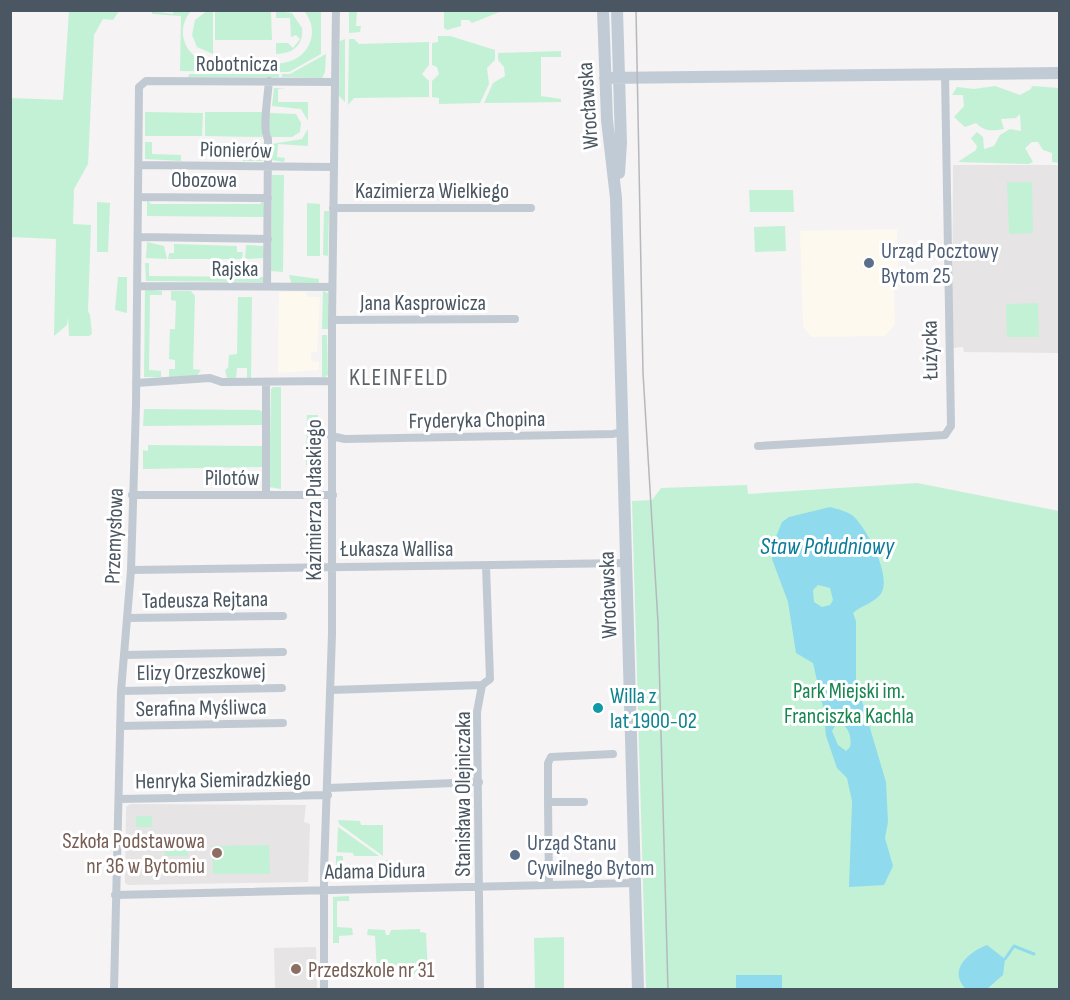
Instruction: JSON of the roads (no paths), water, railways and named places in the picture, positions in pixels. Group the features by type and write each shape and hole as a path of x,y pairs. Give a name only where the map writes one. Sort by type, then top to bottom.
{"main road":[{"name":"Wrocławska","path":"603,10 605,78 616,198 638,990"},
{"name":"Wrocławska","path":"616,198 621,143 617,10"},
{"path":"605,78 1059,73"}],"street":[{"name":"Kazimierza Pułaskiego","path":"324,990 324,889 331,690 333,495 331,381 336,10"},
{"name":"Łużycka","path":"758,446 945,435 951,426 945,74"},
{"name":"Robotnicza","path":"141,84 146,81 334,82"},
{"path":"267,286 268,167 265,114 268,109 269,81"},
{"name":"Przemysłowa","path":"114,990 121,691 131,570 139,286 141,84"},
{"name":"Pionierów","path":"139,165 333,167"},
{"name":"Obozowa","path":"139,197 268,198"},
{"name":"Kazimierza Wielkiego","path":"333,208 531,208"},
{"path":"139,237 268,239"},
{"name":"Rajska","path":"139,286 332,287"},
{"name":"Jana Kasprowicza","path":"332,320 515,319"},
{"path":"136,383 210,378 222,382 331,381"},
{"path":"266,382 266,495"},
{"name":"Fryderyka Chopina","path":"331,436 345,439 613,434 624,431"},
{"name":"Pilotów","path":"132,495 333,495"},
{"name":"Łukasza Wallisa","path":"131,570 627,563"},
{"name":"Stanisława Olejniczaka","path":"480,990 477,712 482,685 490,679 486,566"},
{"name":"Tadeusza Rejtana","path":"127,618 283,616"},
{"path":"124,655 283,652"},
{"path":"331,690 482,685"},
{"name":"Elizy Orzeszkowej","path":"121,691 282,688"},
{"name":"Serafina Myśliwca","path":"120,726 283,723"},
{"path":"549,885 548,763 551,757 614,754"},
{"name":"Henryka Siemiradzkiego","path":"119,799 328,792 479,782"},
{"path":"548,802 584,802"},
{"name":"Adama Didura","path":"115,895 636,883"}],"water":[{"name":"Staw Południowy","path":"830,507 852,515 871,541 884,577 880,595 853,613 856,621 856,681 886,782 888,822 885,838 893,866 884,885 849,887 852,801 847,778 837,768 826,736 823,707 813,663 796,653 788,602 772,559 773,544 782,522 789,517","holes":["818,585 830,588 833,600 830,605 822,607 814,602 813,590","841,723 848,730 850,737 851,744 846,751 838,745 832,731 836,724"]},
{"path":"987,945 1005,959 1003,975 987,989 966,989 961,982 960,969 967,957"},
{"path":"736,975 782,975 782,989 736,989"}],"waterway":[{"path":"1005,959 1014,946 1034,954"}],"tram line":[{"path":"636,10 643,373 658,622 668,990"}],"place":[{"name":"Urząd Pocztowy Bytom 25","path":"869,263"},
{"name":"Willa z lat 1900-02","path":"598,708"},
{"name":"Szkoła Podstawowa nr 36 w Bytomiu","path":"217,853"},
{"name":"Urząd Stanu Cywilnego Bytom","path":"515,855"},
{"name":"Przedszkole nr 31","path":"296,969"}],"district":[{"name":"KLEINFELD","path":"399,377"}],"park label":[{"name":"Park Miejski im. Franciszka Kachla","path":"849,702"}]}
